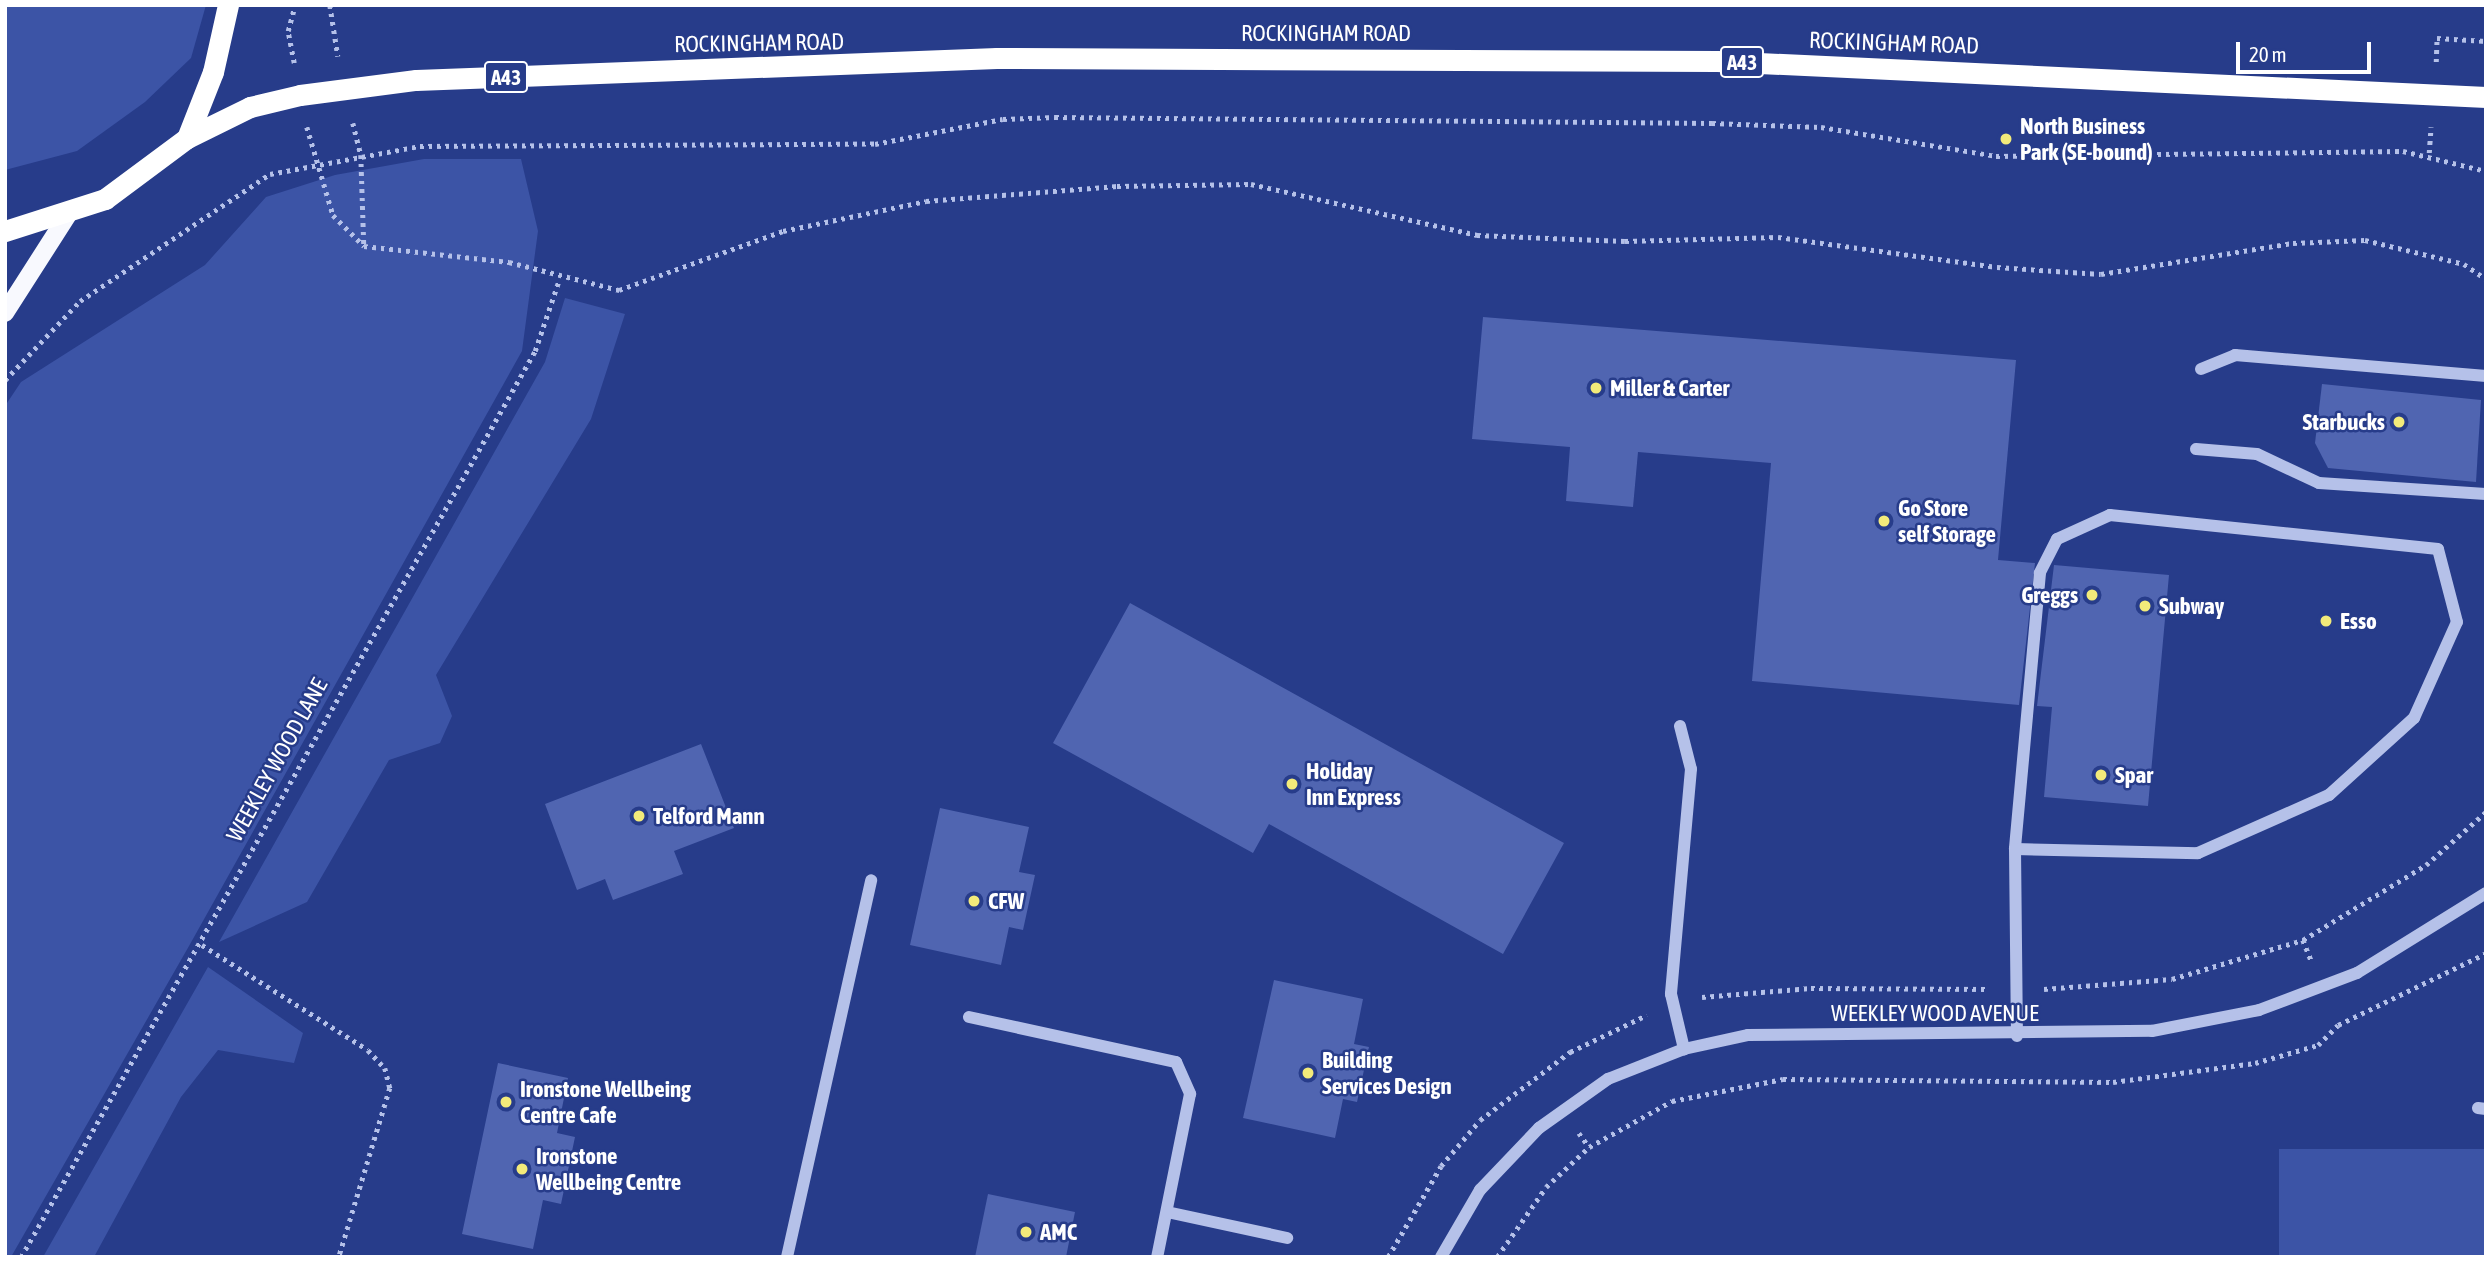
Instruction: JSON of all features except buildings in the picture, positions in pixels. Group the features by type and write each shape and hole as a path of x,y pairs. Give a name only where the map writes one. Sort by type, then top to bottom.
{"highway":[{"name":"A43","path":"5,231 67,216 148,172 187,138 213,72 228,5"},
{"name":"ROCKINGHAM ROAD","path":"187,138 250,107 300,95 416,80 997,58 1717,61 2482,100"}],"main road":[{"path":"5,313 67,216"}],"street":[{"path":"2201,369 2235,355 2486,376"},
{"path":"2196,449 2257,454 2319,483 2486,494"},
{"path":"2015,849 2198,853 2329,795 2414,718 2457,622 2438,549 2110,515 2057,539 2040,573 2015,849 2017,1036"},
{"path":"1680,726 1691,769 1671,995 1684,1049"},
{"path":"787,1257 871,880"},
{"name":"WEEKLEY WOOD AVENUE","path":"1441,1257 1480,1191 1539,1128 1608,1079 1684,1049 1748,1035 2017,1036 2152,1031 2259,1010 2357,973 2486,893"},
{"path":"969,1017 1176,1062 1190,1094 1157,1257"},
{"path":"1167,1212 1287,1238"}],"path":[{"path":"292,51 288,31 295,5"},
{"path":"330,5 335,40"},
{"path":"2436,58 2437,38 2486,41"},
{"path":"5,380 80,301 270,174 315,162 420,146 875,144 1003,119 1055,117 1821,127 1996,156 2429,153 2486,171"},
{"path":"2429,153 2431,133"},
{"path":"358,142 361,155 364,246"},
{"path":"312,149 333,215 364,246 509,262 559,280 619,290 783,231 926,201 1117,186 1251,184 1477,235 1625,241 1778,237 1997,267 2101,274 2293,243 2365,240 2464,264 2486,279"},
{"name":"WEEKLEY WOOD LANE","path":"21,1257 202,945 535,351 559,280"},
{"path":"2080,988 2172,979 2303,940 2426,865 2486,812"},
{"path":"2303,940 2311,960"},
{"path":"202,945 368,1049 386,1068 390,1088 339,1257"},
{"path":"1497,1257 1546,1187 1589,1147 1672,1101 1725,1087 1783,1079 2059,1083 2189,1075 2318,1045 2337,1023 2486,953"},
{"path":"1703,997 1811,988 1976,990"},
{"path":"1388,1257 1441,1166 1480,1120 1534,1075 1643,1017"},
{"path":"1534,1075 1542,1084"},
{"path":"1576,1129 1589,1147"}],"shaded area":[{"path":"5,5 206,5 191,58 145,102 77,151 5,170"},
{"path":"424,159 521,159 538,231 522,351 189,946 11,1257 5,1257 5,406 21,382 205,265 266,197 335,175"},
{"path":"565,298 625,314 591,419 436,675 452,716 440,743 389,760 307,902 219,942 545,362"},
{"path":"208,967 303,1033 294,1063 218,1050 181,1097 94,1257 43,1257"},
{"path":"2279,1149 2486,1149 2486,1257 2279,1257"}],"place":[{"name":"North Business Park (SE-bound)","path":"2006,139"},
{"name":"Miller & Carter","path":"1596,388"},
{"name":"Starbucks","path":"2399,422"},
{"name":"Go Store self Storage","path":"1884,521"},
{"name":"Greggs","path":"2092,595"},
{"name":"Subway","path":"2145,606"},
{"name":"Esso","path":"2326,621"},
{"name":"Spar","path":"2101,775"},
{"name":"Holiday Inn Express","path":"1292,784"},
{"name":"Telford Mann","path":"639,816"},
{"name":"CFW","path":"974,901"},
{"name":"Building Services Design","path":"1308,1073"},
{"name":"Ironstone Wellbeing Centre Cafe","path":"506,1102"},
{"name":"Ironstone Wellbeing Centre","path":"522,1169"},
{"name":"AMC","path":"1026,1232"}]}
